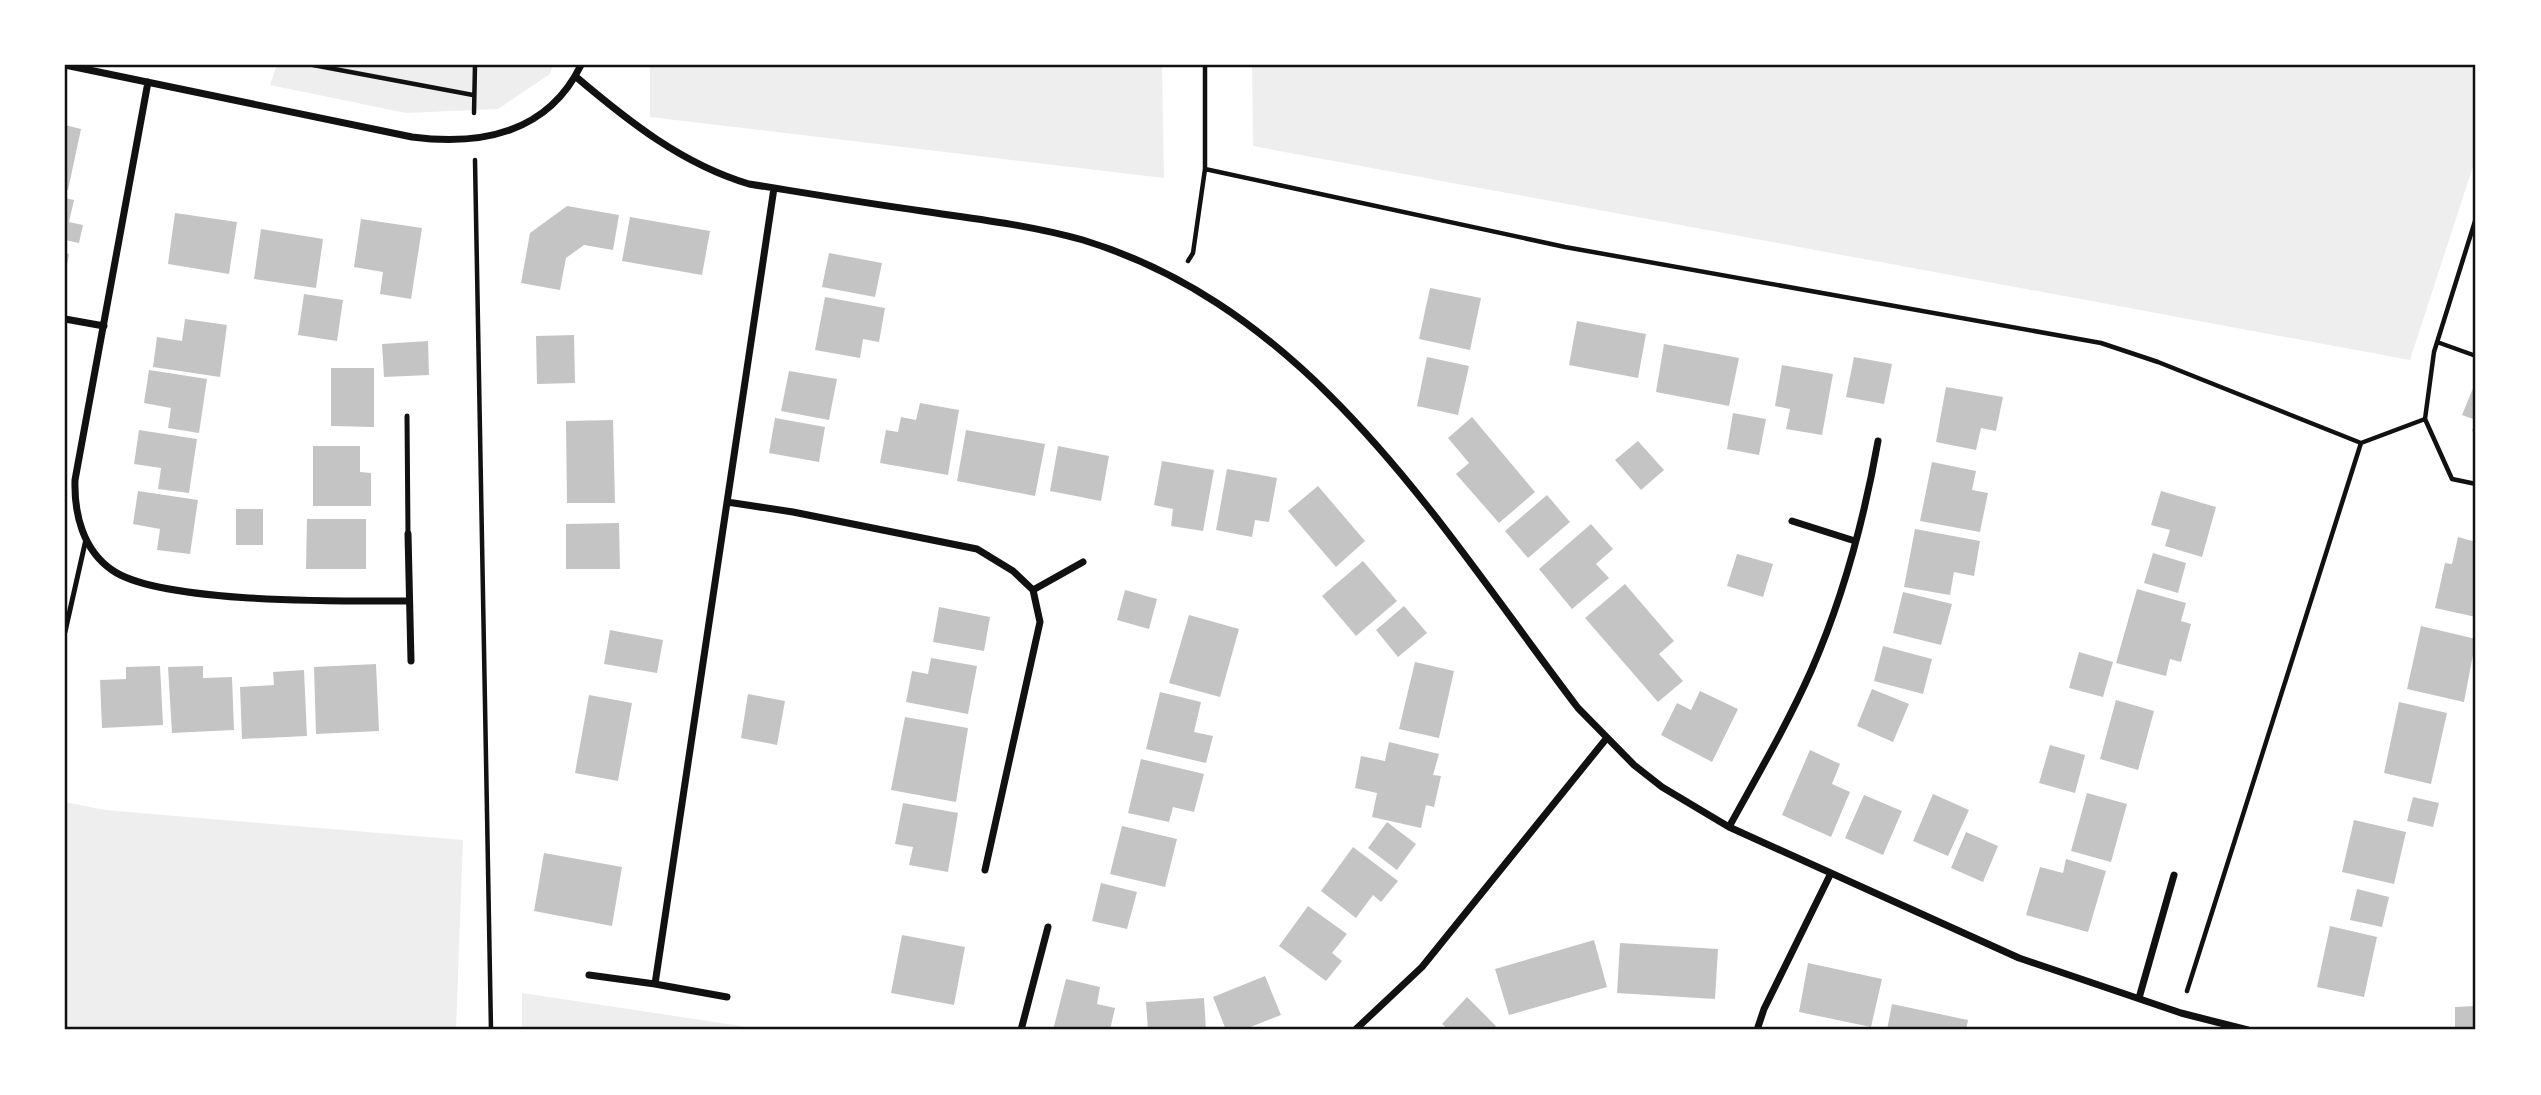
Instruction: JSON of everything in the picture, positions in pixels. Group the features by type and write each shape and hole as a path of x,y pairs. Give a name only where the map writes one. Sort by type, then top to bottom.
{"street":[{"path":"65,65 440,141 474,140 507,131 543,112 575,76 581,65"},
{"path":"575,76 616,111 690,161 721,175 774,188 1023,226 1132,257 1176,278 1227,309 1277,348 1325,391 1392,461 1570,697 1606,739 1662,787 1729,827 2019,958 2181,1013 2248,1030"},
{"path":"148,82 75,480 74,500 86,539 99,559 112,570 148,586 269,597 408,601"},
{"path":"655,984 774,188"},
{"path":"65,319 104,326"},
{"path":"1729,827 1811,670 1840,597 1867,505 1878,441"},
{"path":"727,502 793,512 977,549 1013,571 1033,590 1040,622 985,870"},
{"path":"1792,521 1856,541"},
{"path":"408,534 411,661"},
{"path":"1033,590 1083,562"},
{"path":"1355,1030 1422,967 1606,739"},
{"path":"1757,1030 1764,1009 1831,873"},
{"path":"2139,998 2174,876"},
{"path":"1021,1030 1048,927"},
{"path":"589,975 727,997"}],"lane":[{"path":"407,416 408,534"},
{"path":"65,632 86,539"}],"path":[{"path":"313,65 473,96"},
{"path":"475,65 473,96 491,1030"},
{"path":"1176,278 1193,253 1205,169 1205,65"},
{"path":"1205,169 1564,247 2101,343 2158,362 2361,443 2425,419"},
{"path":"2476,218 2437,342 2425,419 2452,479 2476,484"},
{"path":"2437,342 2476,356"},
{"path":"2181,1013 2361,443"}],"shaded area":[{"path":"277,65 553,65 550,74 498,109 406,113 270,85"},
{"path":"650,65 1162,65 1164,178 650,117"},
{"path":"1252,65 2476,65 2476,157 2410,360 1253,146"},
{"path":"65,802 105,810 463,840 456,1030 65,1030"},
{"path":"522,993 768,1030 522,1030"}],"building":[{"path":"65,125 81,129 68,190 65,190"},
{"path":"65,198 74,200 69,222 83,225 79,243 65,240"},
{"path":"567,206 619,215 613,250 584,245 566,258 560,290 521,283 530,233"},
{"path":"175,213 237,222 229,274 168,264"},
{"path":"630,217 710,231 702,275 622,261"},
{"path":"361,219 422,228 411,299 380,294 383,272 354,267"},
{"path":"261,229 323,239 316,288 254,279"},
{"path":"65,253 69,254 66,270 65,270"},
{"path":"829,253 882,263 875,297 822,287"},
{"path":"1430,288 1481,298 1470,350 1419,339"},
{"path":"304,294 343,300 337,341 298,335"},
{"path":"825,297 885,308 879,342 863,339 860,358 815,350"},
{"path":"185,319 227,325 220,377 153,367 157,337 182,341"},
{"path":"1577,321 1646,334 1638,378 1569,365"},
{"path":"574,335 575,383 537,384 536,336"},
{"path":"428,341 429,375 384,377 382,344"},
{"path":"1664,344 1739,358 1729,406 1656,392"},
{"path":"1427,357 1469,366 1458,415 1417,406"},
{"path":"1854,357 1892,364 1884,404 1846,397"},
{"path":"1782,365 1833,374 1822,435 1786,429 1790,409 1775,406"},
{"path":"331,368 374,368 374,427 331,426"},
{"path":"149,370 207,379 199,433 168,428 171,408 144,403"},
{"path":"789,371 837,379 829,420 781,411"},
{"path":"2476,381 2476,420 2462,415"},
{"path":"1946,387 2003,397 1996,431 1981,428 1976,450 1936,442"},
{"path":"920,403 959,410 948,475 880,463 886,430 898,432 901,417 916,420"},
{"path":"1733,413 1766,419 1759,455 1727,449"},
{"path":"1472,417 1535,492 1499,523 1456,474 1469,463 1448,438"},
{"path":"775,418 825,427 819,462 769,453"},
{"path":"613,420 615,503 567,503 566,421"},
{"path":"139,430 197,439 189,493 158,489 161,468 134,464"},
{"path":"966,430 1045,444 1035,496 957,481"},
{"path":"1638,441 1664,470 1641,490 1615,460"},
{"path":"313,446 360,446 360,472 371,473 371,506 313,506"},
{"path":"1058,446 1109,456 1101,501 1050,491"},
{"path":"1162,461 1214,470 1203,531 1171,526 1173,509 1154,505"},
{"path":"1932,462 1976,471 1972,490 1988,493 1980,532 1920,521"},
{"path":"1227,469 1277,478 1269,522 1255,520 1252,537 1216,530"},
{"path":"1318,486 1365,541 1336,567 1288,511"},
{"path":"138,491 198,500 190,554 157,550 160,529 133,524"},
{"path":"2161,491 2216,507 2202,557 2165,546 2170,530 2151,525"},
{"path":"1547,495 1570,522 1528,558 1505,531"},
{"path":"236,509 263,509 263,545 236,545"},
{"path":"307,519 366,519 366,569 306,569"},
{"path":"619,523 620,569 566,569 566,524"},
{"path":"1591,524 1613,549 1596,564 1609,578 1572,609 1539,569"},
{"path":"1915,529 1980,541 1974,576 1954,572 1950,595 1904,587"},
{"path":"2458,537 2476,542 2476,617 2435,608 2445,563 2452,564"},
{"path":"2153,553 2186,563 2178,593 2144,583"},
{"path":"1737,554 1773,564 1763,597 1727,586"},
{"path":"1363,561 1397,601 1356,636 1322,596"},
{"path":"1625,584 1674,641 1659,654 1683,681 1658,702 1585,618"},
{"path":"2137,589 2186,603 2181,621 2191,624 2181,662 2170,659 2166,676 2116,663"},
{"path":"1125,590 1157,599 1149,629 1117,620"},
{"path":"1903,592 1952,604 1941,645 1893,633"},
{"path":"1404,606 1427,633 1398,657 1376,630"},
{"path":"939,607 990,617 984,651 933,642"},
{"path":"1189,615 1239,629 1220,697 1169,683"},
{"path":"2421,626 2476,639 2464,702 2407,689"},
{"path":"610,630 663,640 657,673 604,664"},
{"path":"1883,646 1932,659 1923,694 1874,681"},
{"path":"2079,652 2113,662 2103,697 2069,688"},
{"path":"931,658 977,666 968,714 906,702 912,671 928,674"},
{"path":"1415,662 1454,671 1439,738 1399,729"},
{"path":"376,664 379,731 316,734 314,667"},
{"path":"160,666 163,725 102,728 100,680 126,679 126,667"},
{"path":"203,666 203,678 232,677 234,730 172,733 168,667"},
{"path":"304,670 307,736 242,739 240,687 274,685 273,672"},
{"path":"1872,689 1909,704 1893,742 1857,726"},
{"path":"1700,691 1738,709 1712,762 1661,735 1677,703 1691,710"},
{"path":"1160,692 1201,702 1194,732 1213,736 1206,763 1146,749"},
{"path":"748,694 785,701 777,745 741,738"},
{"path":"589,695 632,703 618,781 575,773"},
{"path":"2116,700 2154,711 2138,770 2100,759"},
{"path":"2399,702 2447,713 2431,784 2384,773"},
{"path":"905,717 968,728 956,802 891,790"},
{"path":"1389,742 1439,754 1433,775 1441,776 1434,807 1426,805 1421,828 1372,817 1377,793 1355,788 1361,756 1385,761"},
{"path":"2050,745 2085,755 2075,793 2039,783"},
{"path":"1810,750 1840,764 1832,784 1850,792 1831,837 1782,815"},
{"path":"1141,759 1204,774 1194,812 1173,807 1169,822 1128,813"},
{"path":"2087,793 2127,804 2111,862 2071,851"},
{"path":"1933,794 1969,810 1948,856 1913,841"},
{"path":"1864,795 1902,811 1883,855 1845,838"},
{"path":"2413,797 2439,803 2433,827 2407,821"},
{"path":"903,803 958,813 948,872 909,865 913,847 895,844"},
{"path":"2354,820 2406,832 2394,884 2342,872"},
{"path":"1387,822 1416,844 1397,870 1368,848"},
{"path":"1122,826 1177,839 1165,887 1110,874"},
{"path":"1966,832 1998,846 1983,882 1951,868"},
{"path":"1353,847 1398,881 1381,902 1373,895 1356,918 1321,891"},
{"path":"544,853 622,867 612,926 534,911"},
{"path":"2066,859 2106,871 2088,932 2026,915 2040,867 2063,873"},
{"path":"1101,883 1137,892 1127,929 1092,921"},
{"path":"2357,889 2389,897 2382,927 2350,920"},
{"path":"1308,906 1347,934 1332,953 1342,961 1326,981 1279,946"},
{"path":"2330,926 2377,937 2364,997 2317,987"},
{"path":"902,935 965,947 954,1005 891,993"},
{"path":"1594,940 1607,987 1509,1015 1495,969"},
{"path":"1620,943 1718,949 1715,999 1617,993"},
{"path":"1808,963 1882,979 1871,1027 1799,1012"},
{"path":"1265,976 1281,1015 1243,1030 1226,1030 1213,997"},
{"path":"1066,979 1100,987 1097,1004 1115,1008 1110,1030 1053,1030"},
{"path":"1467,997 1496,1026 1491,1030 1449,1030 1442,1024"},
{"path":"1204,998 1206,1030 1148,1030 1146,1002"},
{"path":"1892,1004 1968,1020 1966,1030 1887,1030"},
{"path":"2476,1006 2476,1028 2455,1029 2455,1007"}]}
